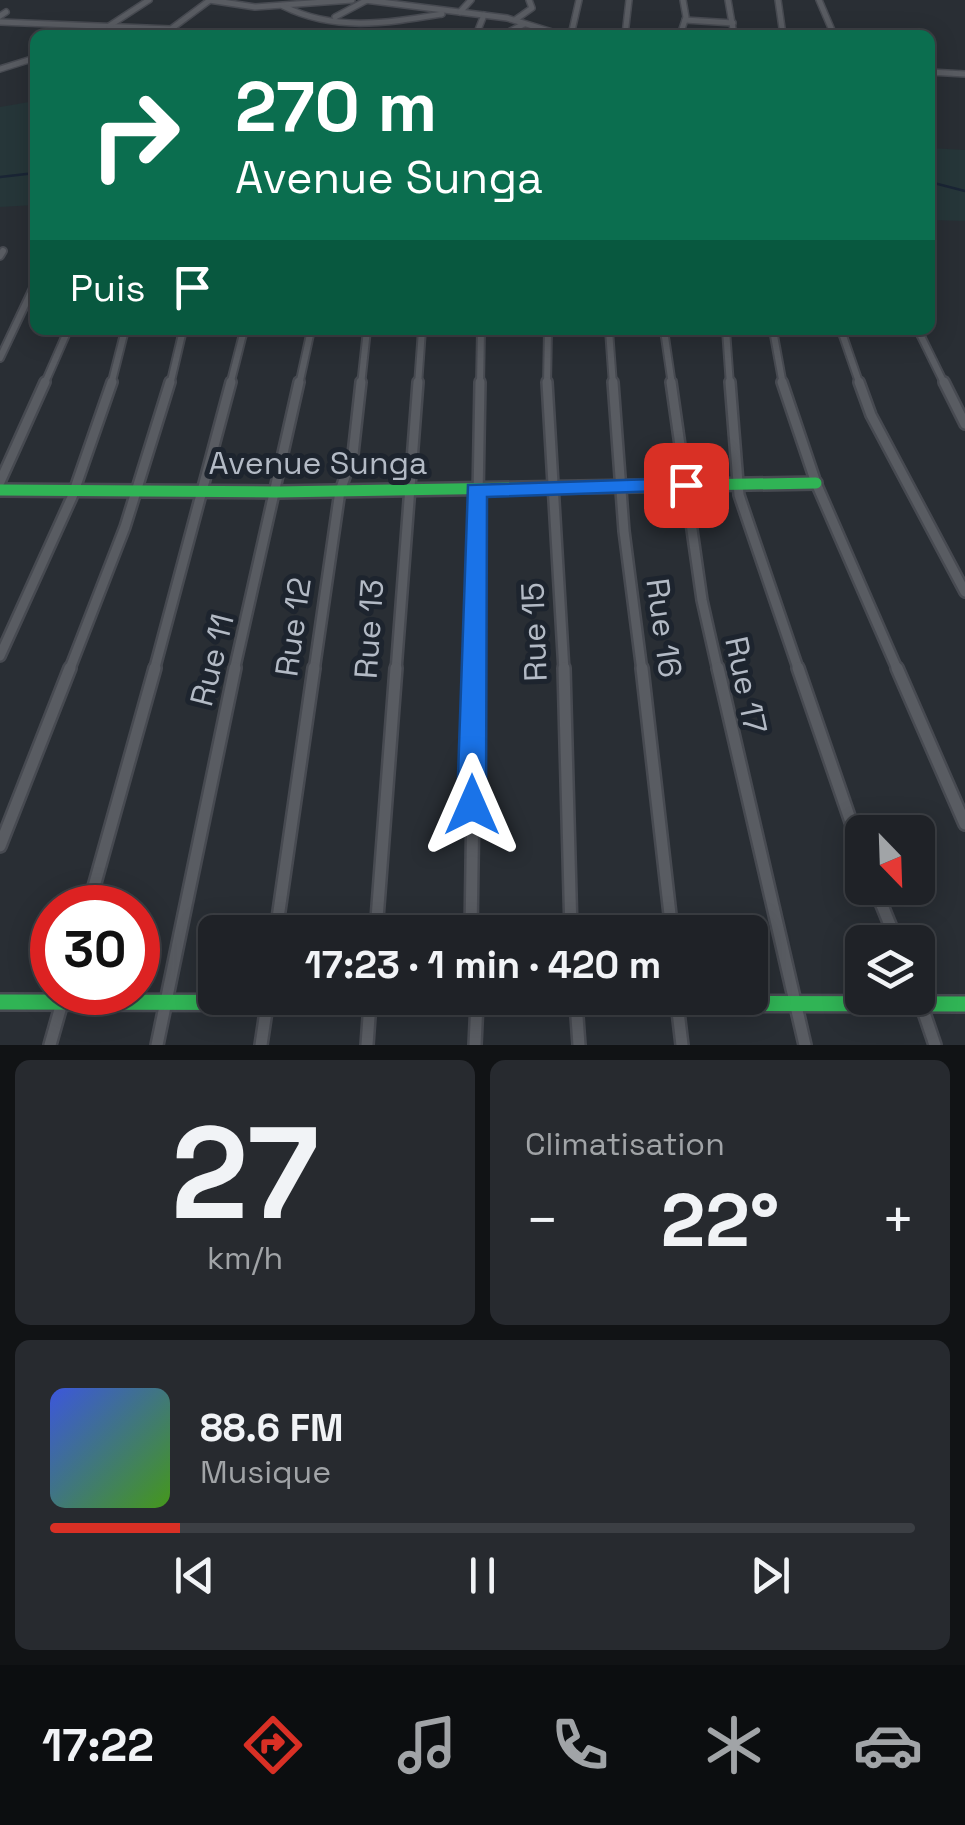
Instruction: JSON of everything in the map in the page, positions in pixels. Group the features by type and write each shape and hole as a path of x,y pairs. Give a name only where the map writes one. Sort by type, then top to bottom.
{"street":[{"path":"104,30 149,0"},
{"path":"2,17 80,26 174,28 210,0 230,6 282,6 350,0 358,8"},
{"path":"328,19 368,0 443,12"},
{"path":"418,6 422,0"},
{"path":"460,12 472,0"},
{"path":"515,20 532,8 529,0"},
{"path":"572,30 580,0"},
{"path":"626,30 629,0"},
{"path":"682,30 683,0"},
{"path":"728,0 734,30"},
{"path":"778,0 782,30"},
{"path":"818,0 832,30"},
{"path":"282,6 299,15 377,26 460,12 515,20 545,30"},
{"path":"434,23 443,12"},
{"path":"478,30 484,15"},
{"path":"685,20 734,23"},
{"path":"513,30 524,24"},
{"path":"75,30 80,26"},
{"path":"2,67 30,59"},
{"path":"935,72 965,74"},
{"path":"0,358 30,295"},
{"path":"0,482 66,335"},
{"path":"0,656 59,530 100,428 124,335"},
{"path":"0,846 140,492 165,411 182,335"},
{"path":"94,885 204,492 243,335"},
{"name":"Rue 11","path":"157,1045 209,783 277,492 289,414 309,335"},
{"name":"Rue 12","path":"278,915 340,491 353,454 366,335"},
{"name":"Rue 13","path":"377,915 422,335"},
{"path":"471,915 480,335"},
{"name":"Rue 15","path":"548,335 550,487 560,579 570,915"},
{"name":"Rue 16","path":"610,335 614,436 670,915"},
{"name":"Rue 17","path":"665,335 720,683 805,1045"},
{"path":"726,335 727,383 740,495 762,570 848,815"},
{"path":"774,335 782,382 816,483 965,824"},
{"path":"843,335 870,414 965,592"},
{"path":"920,335 965,424"},
{"name":"Avenue Sunga","path":"0,490 408,491 816,483"},
{"path":"0,1002 30,1000"},
{"path":"160,1002 198,1001"},
{"path":"935,1001 965,1004"},
{"path":"768,1002 845,1002"},
{"path":"50,1045 59,1015"},
{"path":"261,1045 266,1015"},
{"path":"367,1045 369,1015"},
{"path":"475,1045 476,1015"},
{"path":"577,1015 579,1045"},
{"path":"678,1015 682,1045"},
{"path":"925,1015 936,1045"}],"shaded area":[{"path":"30,102 30,205 0,207 0,107"},
{"path":"935,148 965,150 965,221 935,220"}],"waterway":[{"path":"0,177 30,174"},
{"path":"935,183 965,191"}],"traffic: fast":[{"path":"0,490 277,492 816,483"},
{"path":"0,1002 965,1004"}],"route":[{"path":"472,805 476,490 686,485"}]}
